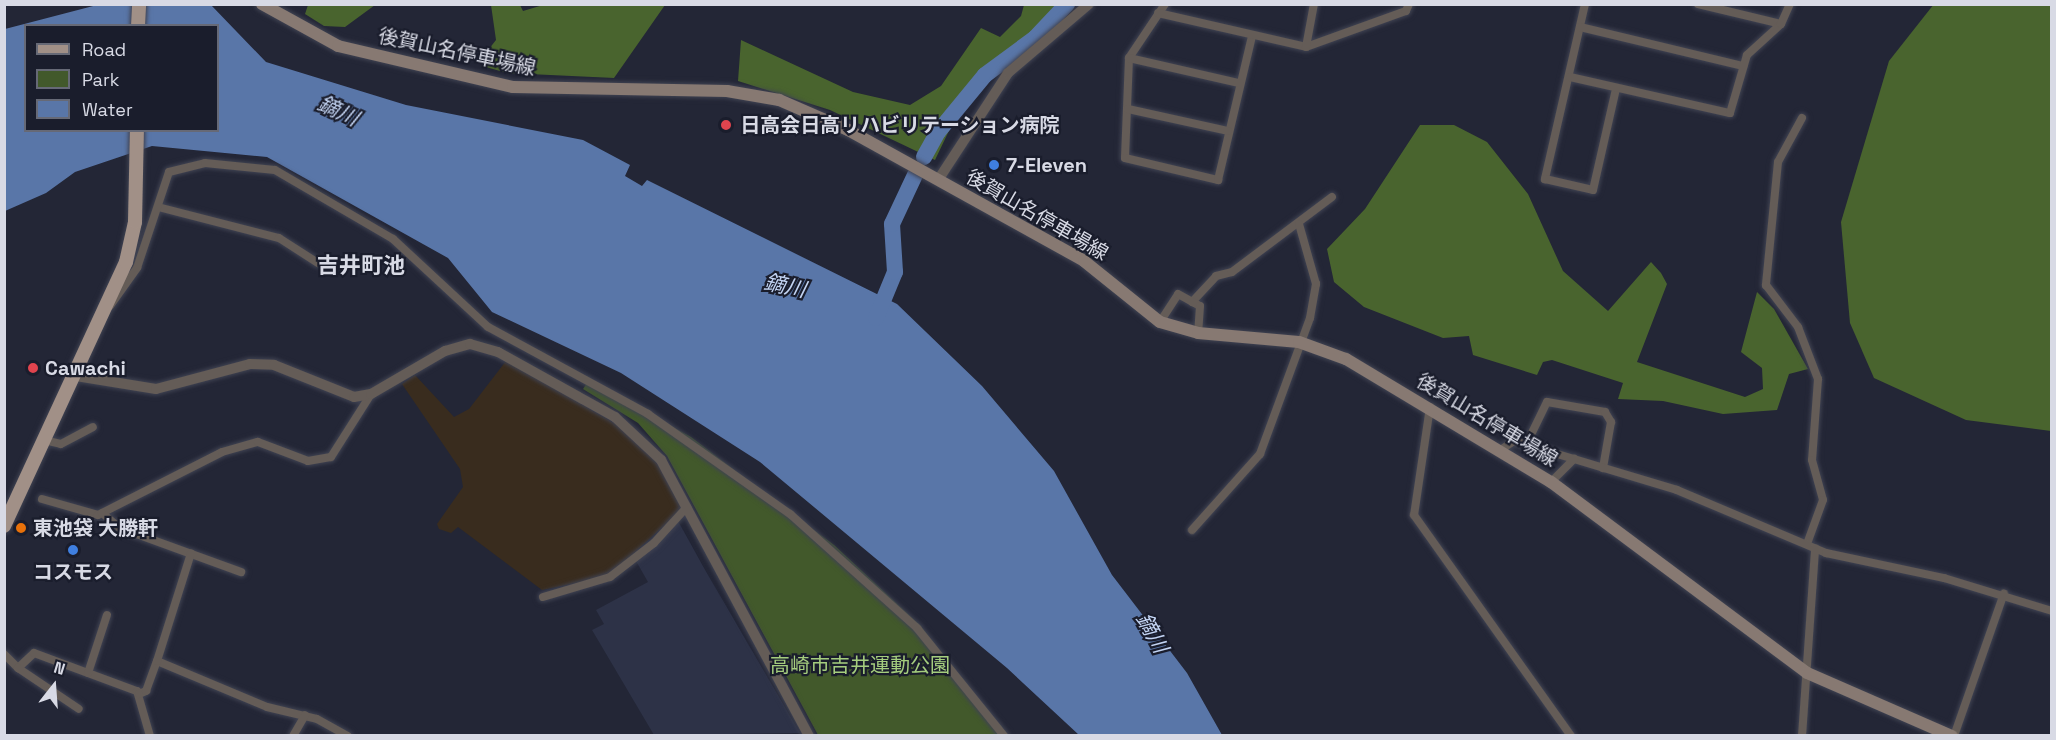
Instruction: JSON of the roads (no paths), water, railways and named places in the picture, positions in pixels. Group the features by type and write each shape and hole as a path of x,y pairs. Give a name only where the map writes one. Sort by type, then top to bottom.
{"main road":[{"path":"138,24 139,4"},
{"name":"後賀山名停車場線","path":"262,4 338,46 513,87 727,91 779,100 940,177 1015,227 1104,274 1160,322 1198,333 1299,342 1346,359 1502,449 1551,482 1807,673 1953,735"},
{"path":"4,526 110,306 130,250 136,187 137,132"}],"street":[{"path":"940,177 1008,73 1089,4"},
{"path":"1165,4 1130,58 1125,158 1218,180 1227,131 1252,36"},
{"path":"1306,47 1314,4"},
{"path":"1158,13 1306,47 1407,11 1409,4"},
{"path":"1585,4 1545,179 1593,190 1616,88"},
{"path":"1698,4 1781,24"},
{"path":"1570,77 1731,113 1747,55 1781,24 1790,4"},
{"path":"1580,27 1743,66"},
{"path":"1130,58 1239,82"},
{"path":"1128,109 1227,131"},
{"path":"1802,118 1778,162 1767,285 1798,327 1818,379 1812,460 1823,500 1811,546 1807,673 1802,735"},
{"path":"110,306 138,268 166,177 175,168 205,162 260,165 301,182 393,239 488,327 648,414 798,520 917,628 1004,735"},
{"path":"1192,302 1216,276 1232,272 1299,224 1332,197"},
{"path":"158,207 279,238 318,263"},
{"path":"1192,530 1260,454 1299,342 1316,284 1299,224"},
{"path":"1160,322 1178,294 1200,306 1198,333"},
{"path":"102,513 248,444 258,442 308,461 331,456 371,394 445,351 470,344 498,352 633,429 661,460 809,735"},
{"path":"76,376 156,389 250,364 273,365 335,393 371,394"},
{"path":"1526,445 1547,402 1605,412 1611,422 1603,468"},
{"path":"1430,407 1414,514 1571,735"},
{"path":"44,440 61,444 93,428"},
{"path":"1502,449 1508,442 1526,445 1677,489 1811,546 2004,593 2050,608"},
{"path":"1551,482 1574,459"},
{"path":"42,499 102,513 120,528 241,572"},
{"path":"543,597 610,577 654,543 687,507"},
{"path":"18,668 34,653 139,694 146,691 158,661 191,553"},
{"path":"1953,735 2004,593"},
{"path":"88,673 107,615"},
{"path":"4,654 18,668 79,709"},
{"path":"158,661 256,703 305,715 348,735"},
{"path":"139,694 150,735"},
{"path":"293,735 305,715"}],"water":[{"name":"鏑川","path":"97,5 211,5 266,62 406,105 583,140 630,165 625,176 642,186 647,180 897,304 982,386 1054,471 1112,575 1187,673 1222,735 1079,735 1007,668 760,462 621,373 492,312 448,258 267,157 152,146 75,172 46,193 5,211 5,29 24,24 24,132 219,132 219,24 24,24"}],"waterway":[{"path":"924,157 938,132 985,75 1035,38 1067,4"},
{"path":"876,318 895,272 892,224 915,175"}],"place":[{"name":"日高会日高リハビリテーション病院","path":"726,125"},
{"name":"7-Eleven","path":"994,165"},
{"name":"Cawachi","path":"33,368"},
{"name":"東池袋 大勝軒","path":"21,528"},
{"name":"コスモス","path":"73,550"}],"district":[{"name":"吉井町池","path":"361,266"}],"park label":[{"name":"高崎市吉井運動公園","path":"860,665"}]}
